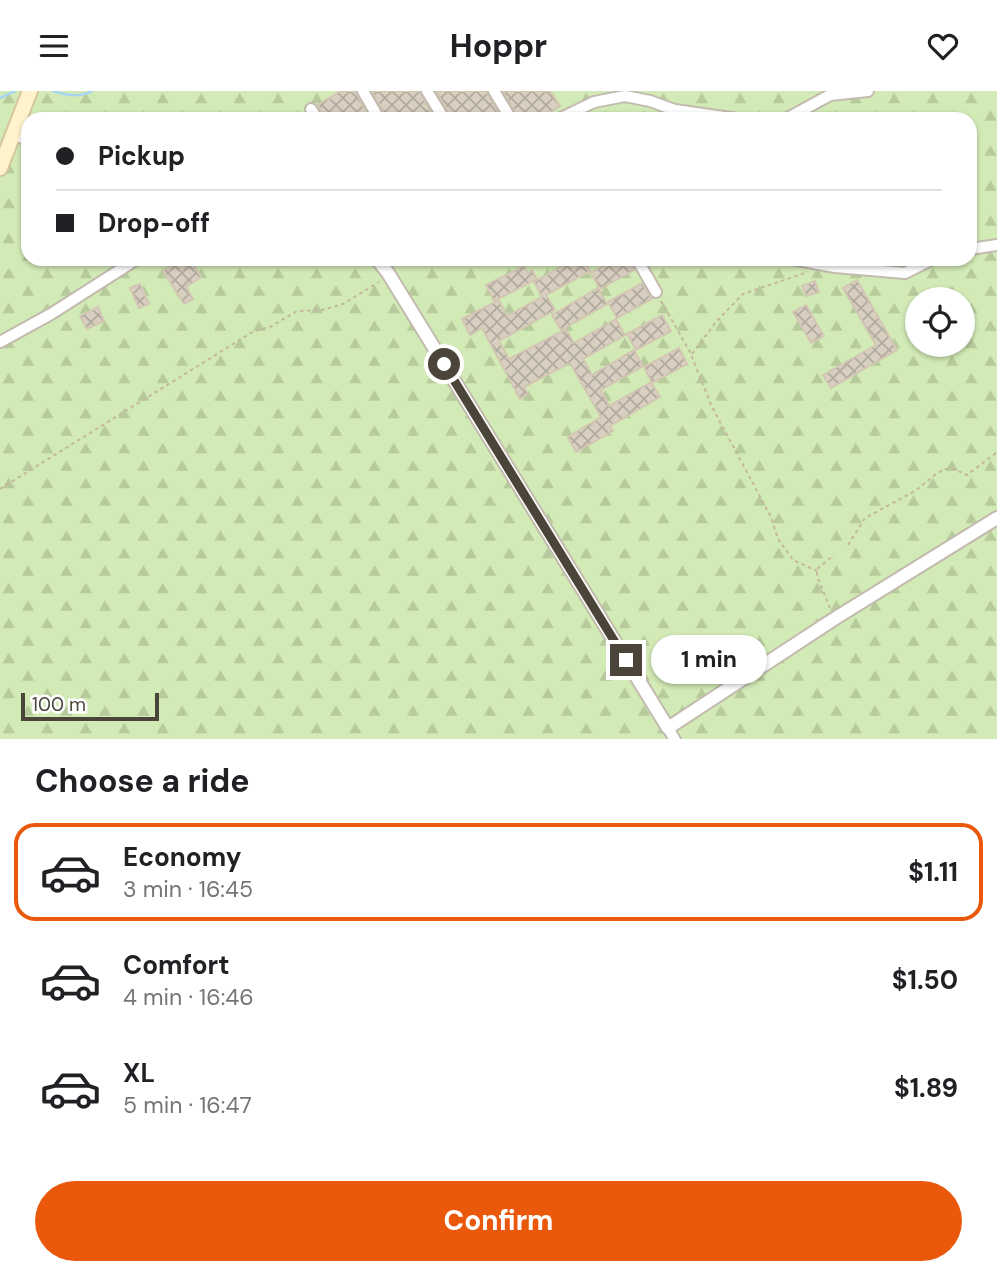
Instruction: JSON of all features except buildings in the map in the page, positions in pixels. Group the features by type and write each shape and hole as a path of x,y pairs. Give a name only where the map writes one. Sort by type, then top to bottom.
{"main road":[{"path":"22,112 30,91"},
{"path":"0,168 21,113"}],"street":[{"path":"363,91 375,112"},
{"path":"427,91 440,112"},
{"path":"494,91 507,112"},
{"path":"799,112 830,95 868,91"},
{"path":"573,112 594,102 625,96 689,112"},
{"path":"13,133 21,136"},
{"path":"977,248 997,245"},
{"path":"0,342 51,314 126,266"},
{"path":"382,266 671,734 834,619 997,518"},
{"path":"641,266 656,292"},
{"path":"830,266 905,273 919,266"}],"path":[{"path":"691,355 716,322 743,294 776,281 830,266"},
{"path":"0,489 254,331 270,327 297,311 322,310 344,304 377,285 388,273"},
{"path":"656,292 691,355 712,407 771,517 778,539 793,560 817,571 834,619"},
{"path":"848,545 865,518 915,491 946,469 954,469 967,475 996,453"},
{"path":"817,571 834,555"}],"green space":[{"path":"0,91 997,91 997,739 0,739"}],"waterway":[{"path":"0,98 15,91"},
{"path":"53,91 67,95 92,91"}],"route":[{"path":"444,364 626,660"}]}
